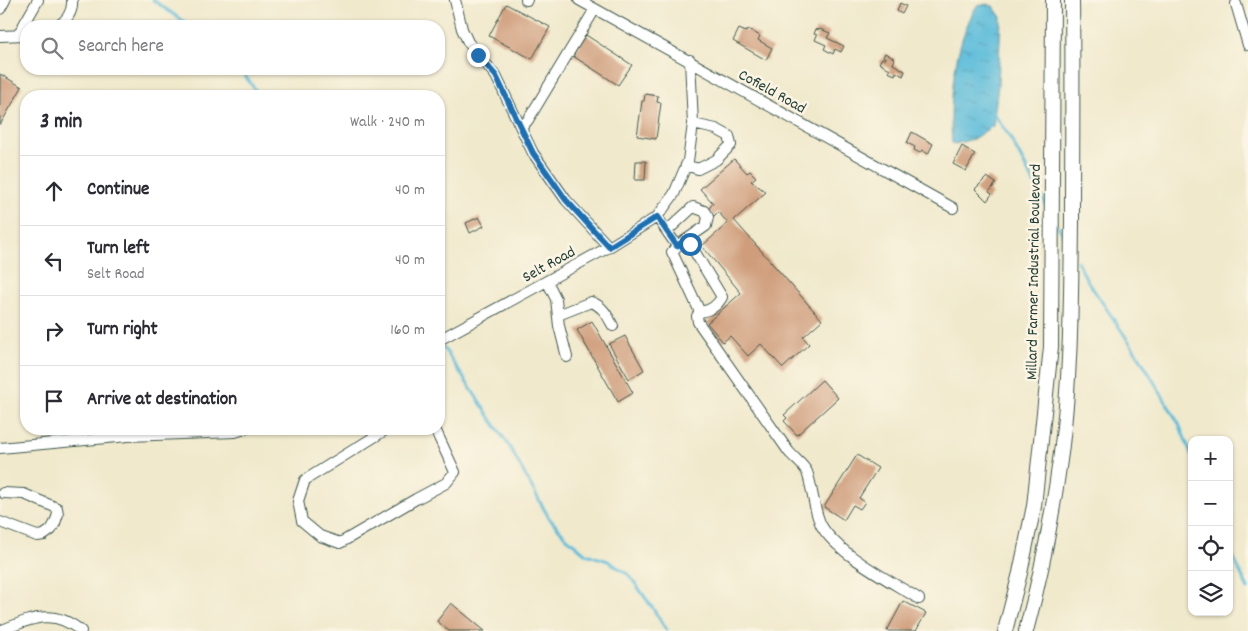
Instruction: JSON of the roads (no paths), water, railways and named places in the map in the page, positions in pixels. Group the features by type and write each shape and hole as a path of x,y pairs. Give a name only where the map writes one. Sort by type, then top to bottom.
{"main road":[{"name":"Millard Farmer Industrial Boulevard","path":"1005,631 1020,573 1034,506 1051,347 1053,0"},
{"path":"1026,631 1052,517 1062,452 1067,393 1072,291 1072,0"}],"street":[{"path":"0,9 5,0"},
{"path":"29,20 38,0"},
{"path":"66,20 73,7 72,0"},
{"path":"455,0 462,29 468,42 496,76 533,153 566,200 609,247"},
{"name":"Cofield Road","path":"579,0 690,60 952,208"},
{"path":"1236,4 1248,45"},
{"path":"521,128 528,120 595,9"},
{"path":"0,36 20,35"},
{"name":"Selt Road","path":"445,337 609,247 657,217 674,194 686,165 693,124 690,60"},
{"path":"686,165 698,169 716,160 731,146 729,136 716,129 693,124"},
{"path":"666,231 694,207 704,211 708,217 706,226 677,246 672,252 700,312"},
{"path":"657,217 677,246"},
{"path":"687,239 722,297 717,305 707,311 700,312"},
{"path":"547,281 556,299 567,357"},
{"path":"558,315 591,302 599,305 613,326"},
{"path":"700,312 697,316 698,322 705,333 789,452 806,471 813,502 822,525 834,542 868,568 919,599"},
{"path":"0,448 155,435"},
{"path":"377,435 305,480 298,501 302,521 320,536 340,543 446,483 455,472 438,435"},
{"path":"0,522 37,536 44,535 51,530 58,514 57,508 24,494 4,493"},
{"path":"0,631 41,616 65,620 81,631"}],"water":[{"path":"986,4 993,6 1001,17 998,85 993,126 973,139 955,144 952,143 951,113 953,82 959,51 973,11 976,7"}],"waterway":[{"path":"153,0 181,20"},
{"path":"244,75 256,90"},
{"path":"994,114 1009,136 1046,205"},
{"path":"1058,226 1067,242"},
{"path":"1077,261 1087,280 1140,358 1179,424 1188,446"},
{"path":"445,350 509,446 549,518 567,538 586,554 608,561 629,575 667,631"},
{"path":"1233,557 1248,589"}]}
